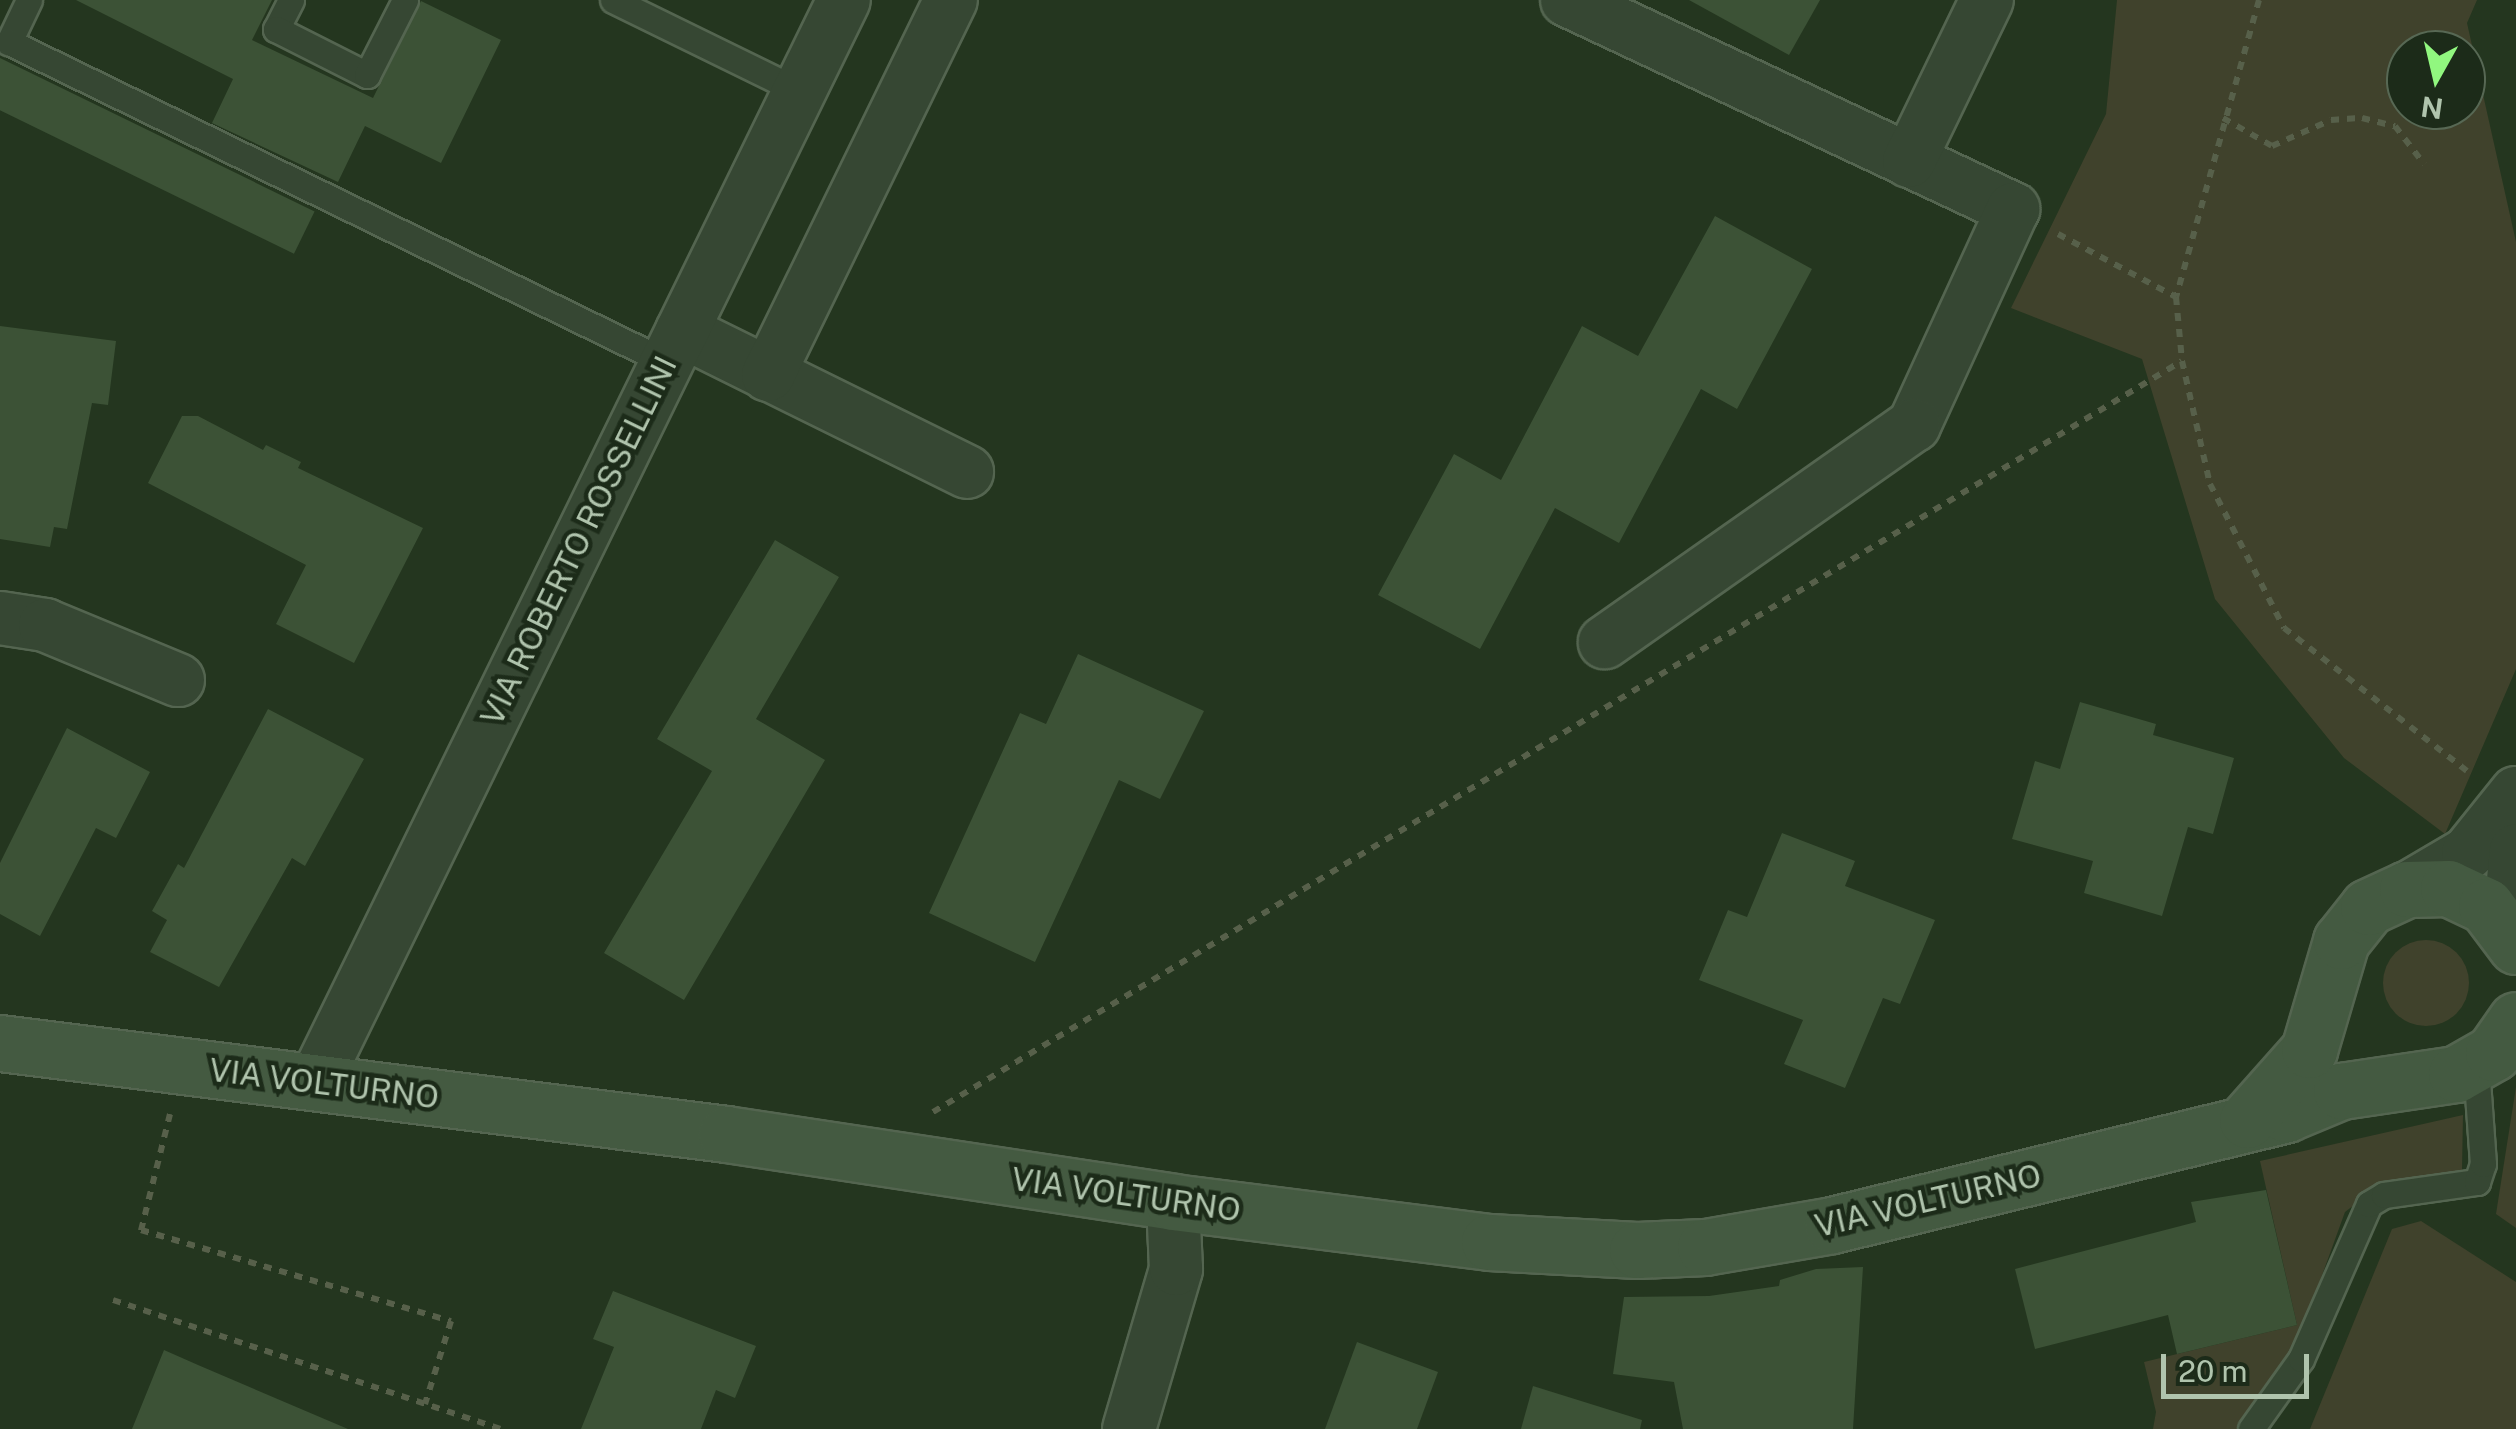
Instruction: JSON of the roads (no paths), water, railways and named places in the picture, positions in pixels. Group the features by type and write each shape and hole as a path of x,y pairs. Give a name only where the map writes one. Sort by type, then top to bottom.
{"street":[{"name":"VIA ROBERTO ROSSELLINI","path":"316,1082 844,0"},
{"path":"768,374 952,0"},
{"path":"1567,0 2012,209 1914,424 1605,642"},
{"path":"1909,161 1986,0"},
{"path":"674,347 768,374 968,472"},
{"path":"0,618 45,624 178,680"},
{"path":"2514,815 2468,852 2407,889 2368,907 2352,922 2333,962 2331,984 2334,1006 2354,1045 2390,1071 2475,1065 2516,1020"},
{"path":"2513,940 2514,815"},
{"path":"2407,889 2468,895 2513,940"},
{"path":"2244,1122 2309,1050 2331,984"},
{"name":"VIA VOLTURNO","path":"0,1044 726,1134 1173,1202 1520,1244 1705,1248 1832,1225 2244,1122 2356,1088 2475,1065"},
{"path":"1129,1429 1176,1269 1173,1202"}],"lane":[{"path":"29,0 9,42 674,347"},
{"path":"290,0 276,29 367,75 404,0"},
{"path":"614,0 800,90"},
{"path":"2251,1429 2302,1359 2370,1204 2384,1195 2477,1182 2483,1164 2475,1065"}]}
